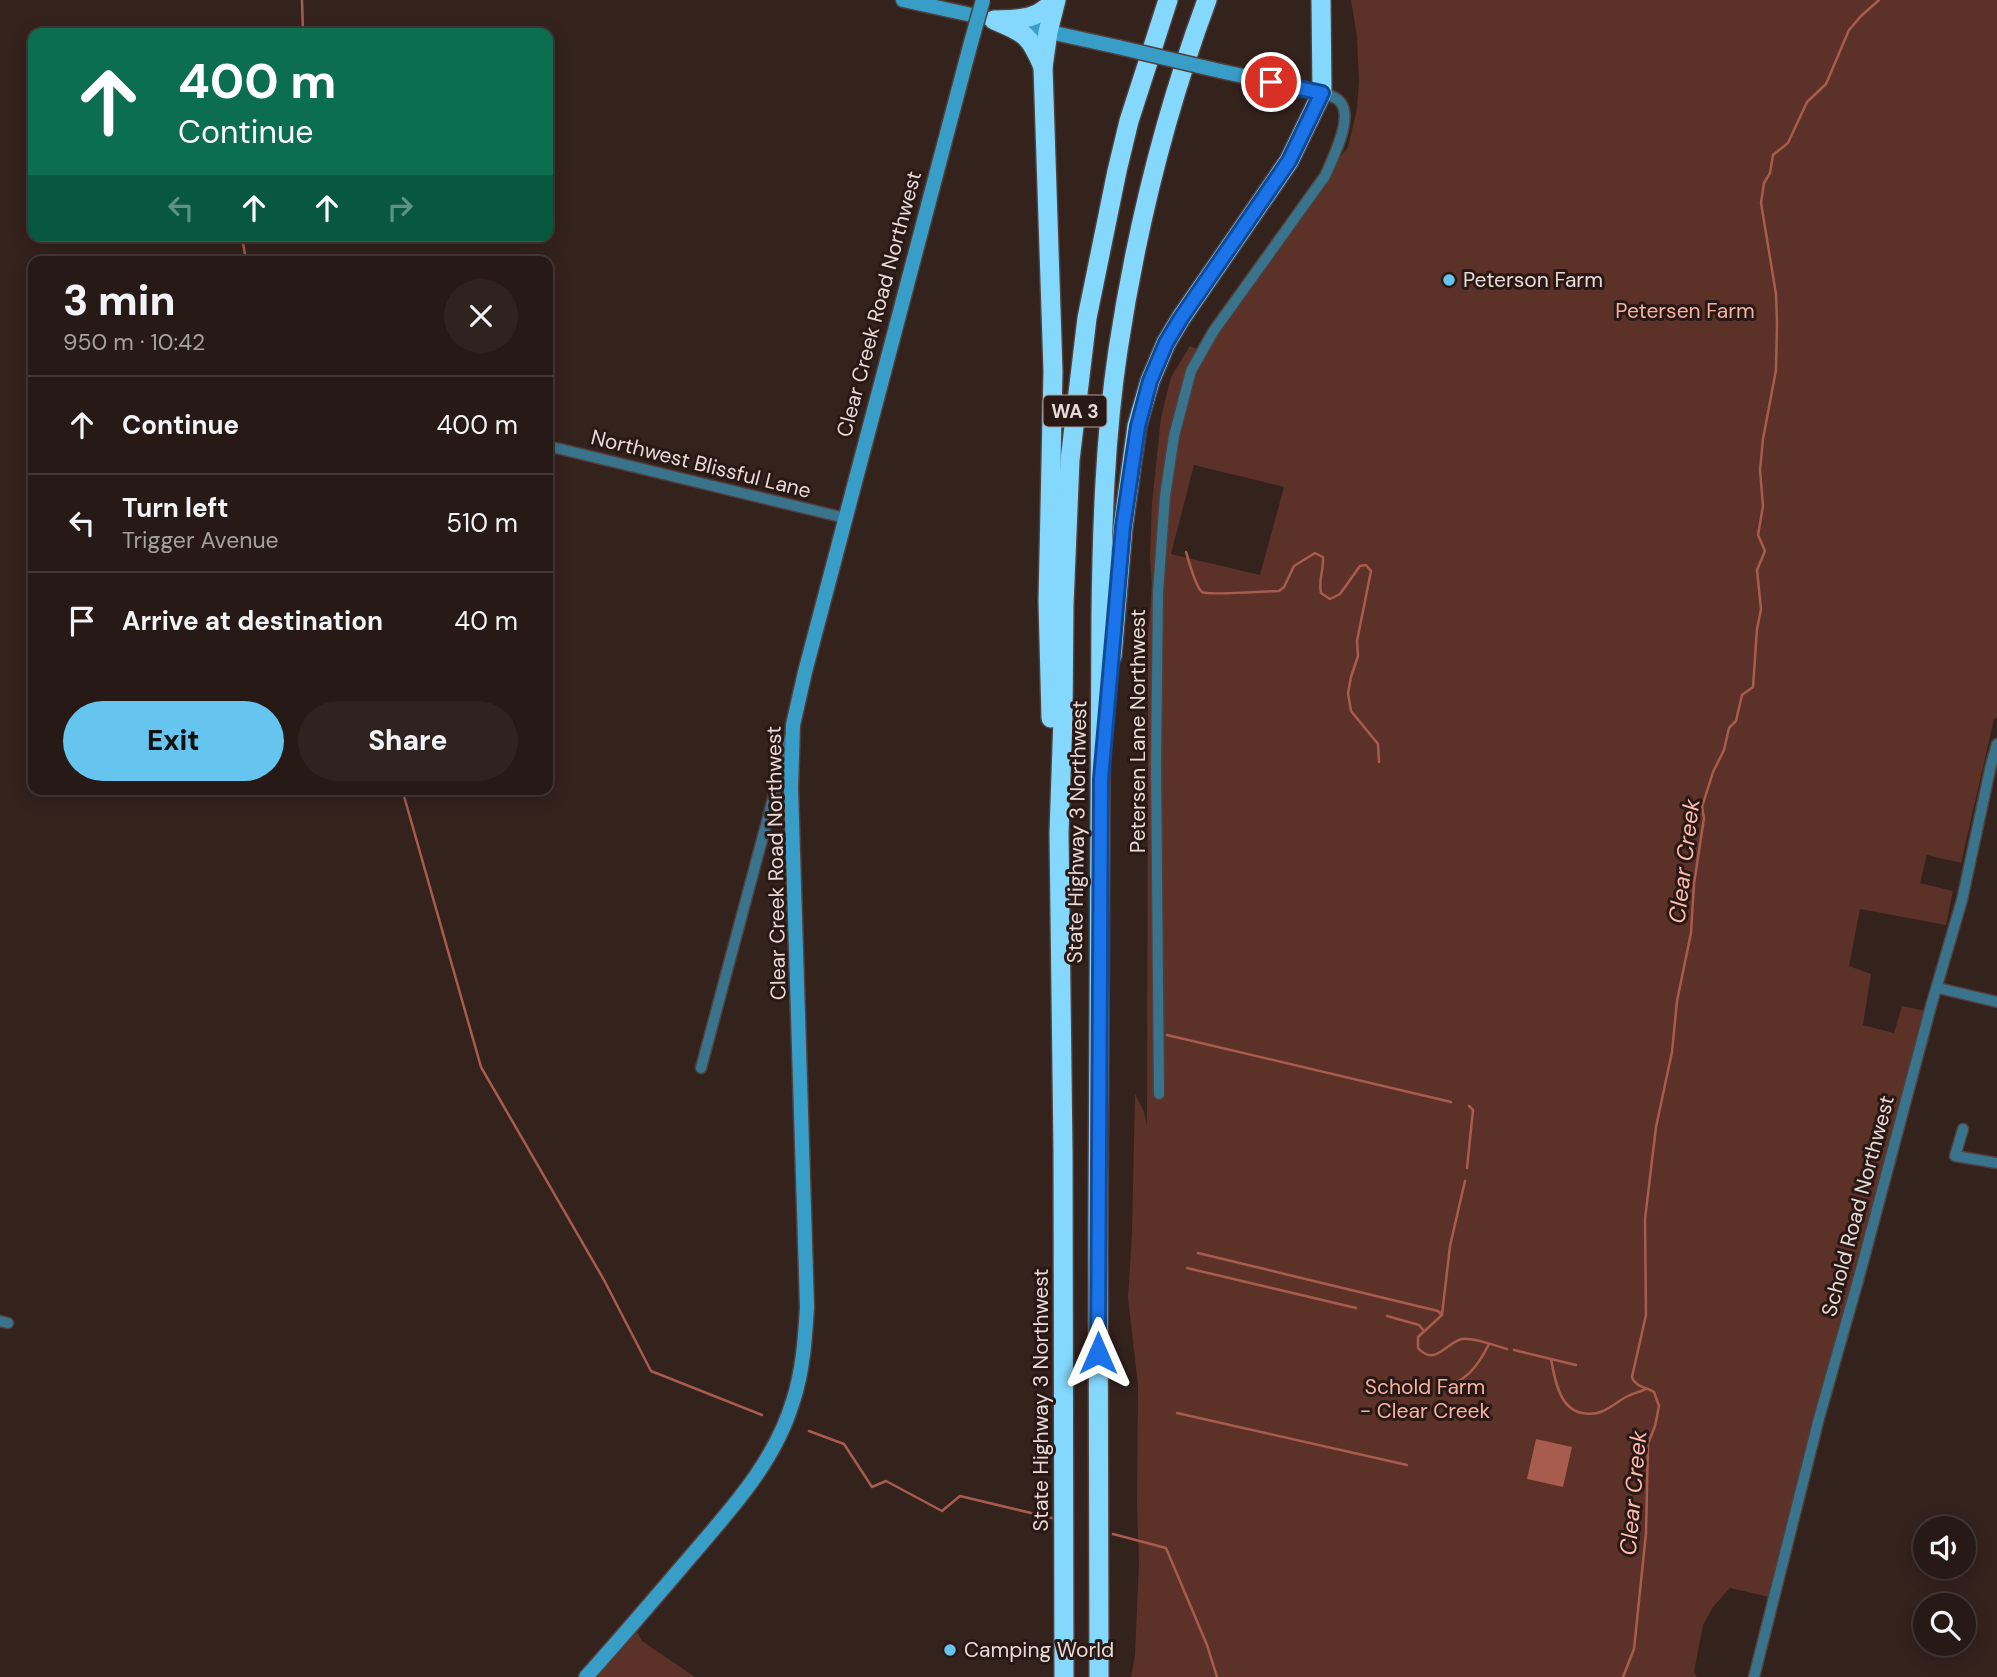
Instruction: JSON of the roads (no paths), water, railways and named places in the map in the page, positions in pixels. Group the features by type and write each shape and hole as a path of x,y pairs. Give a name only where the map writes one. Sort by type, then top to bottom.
{"highway":[{"path":"994,20 1030,17 1044,11 1056,0"},
{"path":"1056,0 1043,67 1053,371 1049,678 1059,833"},
{"name":"State Highway 3 Northwest","path":"1064,1677 1063,1152 1059,833 1070,460 1080,365 1117,171 1129,121 1168,0"},
{"name":"State Highway 3 Northwest","path":"1099,1677 1098,1210 1102,542 1110,424 1118,352 1129,289 1152,180 1185,63 1207,0"},
{"path":"1101,779 1123,527 1144,396 1174,330 1289,161 1322,93 1321,0"},
{"path":"994,20 1027,37 1035,47 1043,67"}],"main road":[{"path":"903,0 1322,93"},
{"name":"Clear Creek Road Northwest","path":"586,1677 749,1486 782,1430 798,1383 807,1307 791,788 793,725 845,518 983,0"}],"street":[{"name":"Petersen Lane Northwest","path":"1158,1094 1158,592 1169,464 1191,371 1213,332 1325,176 1337,149 1345,123 1345,112 1339,100 1322,93"},
{"name":"Northwest Blissful Lane","path":"553,447 845,518"},
{"path":"701,1068 793,725"},
{"name":"Schold Road Northwest","path":"1754,1677 1819,1418 1965,891 1990,765 1997,744"},
{"path":"1938,988 1997,1002"},
{"path":"1962,1129 1955,1156 1997,1163"}],"waterway":[{"path":"302,0 303,28"},
{"name":"Clear Creek","path":"1623,1677 1634,1649 1646,1533 1648,1444 1659,1406 1654,1392 1638,1385 1632,1377 1646,1315 1645,1219 1656,1127 1672,1052 1677,1001 1691,933 1694,884 1704,818 1702,807 1713,772 1724,750 1729,728 1736,721 1742,695 1753,687 1761,609 1757,570 1765,551 1758,535 1763,506 1760,470 1776,370 1777,324 1776,294 1761,203 1764,183 1770,173 1773,155 1788,143 1807,102 1826,84 1849,30 1879,0"},
{"path":"243,242 245,256"},
{"path":"1186,552 1197,584 1202,592 1206,593 1279,591 1284,587 1294,566 1315,553 1323,557 1321,593 1330,599 1340,594 1360,566 1366,565 1371,571 1357,641 1358,656 1348,693 1351,711 1378,744 1379,762"},
{"path":"404,795 481,1067 604,1280 651,1371 762,1415"},
{"path":"1167,1035 1451,1102"},
{"path":"1467,1168 1473,1110 1469,1106"},
{"path":"1465,1181 1450,1246 1442,1315 1418,1337 1418,1348 1424,1353 1435,1355 1456,1341 1467,1339 1507,1349"},
{"path":"1198,1253 1438,1311 1442,1315"},
{"path":"1187,1268 1356,1308"},
{"path":"1387,1316 1419,1325 1424,1331"},
{"path":"1440,1390 1470,1373 1489,1344"},
{"path":"1514,1350 1576,1365"},
{"path":"1551,1359 1562,1398 1575,1411 1601,1412 1646,1389"},
{"path":"1177,1413 1407,1465"},
{"path":"809,1431 844,1444 872,1487 886,1481 942,1511 960,1496 1052,1518"},
{"path":"1113,1534 1166,1548 1207,1645 1217,1677"}],"place":[{"name":"Peterson Farm","path":"1449,280"},
{"name":"Camping World","path":"950,1650"}],"park label":[{"name":"Petersen Farm","path":"1685,311"},
{"name":"Schold Farm - Clear Creek","path":"1425,1399"}]}
